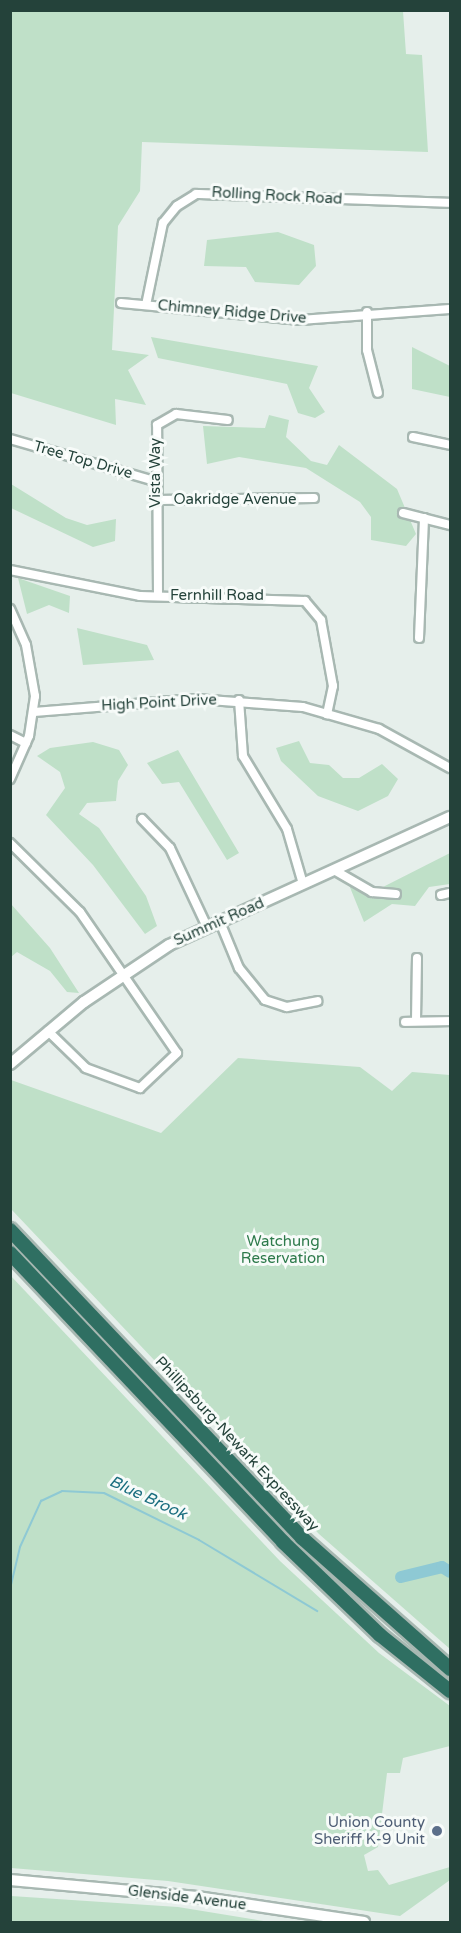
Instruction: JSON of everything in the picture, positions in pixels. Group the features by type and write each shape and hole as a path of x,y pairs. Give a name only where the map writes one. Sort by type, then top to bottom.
{"highway":[{"name":"Phillipsburg-Newark Expressway","path":"10,1230 302,1538 450,1669"},
{"path":"10,1253 283,1542 380,1635 450,1691"}],"main road":[{"name":"Summit Road","path":"10,1064 48,1031 121,976 207,927 450,817"},
{"name":"Glenside Avenue","path":"10,1880 197,1897 364,1923"}],"street":[{"name":"Rolling Rock Road","path":"146,305 164,223 177,206 196,195 450,203"},
{"name":"Chimney Ridge Drive","path":"122,303 300,320 368,312 450,309"},
{"path":"368,312 367,350 378,393"},
{"name":"Vista Way","path":"158,596 155,481 160,421 176,414 228,420"},
{"path":"413,437 450,445"},
{"name":"Tree Top Drive","path":"10,439 155,481"},
{"name":"Oakridge Avenue","path":"156,500 314,498"},
{"path":"403,513 450,525"},
{"path":"419,638 424,518"},
{"name":"Fernhill Road","path":"10,570 158,596 291,597 310,603 321,620 332,677 327,714"},
{"path":"10,609 33,671 34,712 26,744 10,779"},
{"path":"238,700 243,756 287,829 303,884"},
{"name":"High Point Drive","path":"34,712 238,700 327,714 400,738 450,768"},
{"path":"10,735 26,744"},
{"path":"142,819 170,848 207,927"},
{"path":"10,843 80,912 121,976 176,1048 173,1062 148,1085 140,1088 86,1068 48,1031"},
{"path":"334,870 372,892 396,894"},
{"path":"441,895 450,893"},
{"path":"220,922 240,968 265,1000 287,1007 317,1000"},
{"path":"416,1021 417,958"},
{"path":"405,1022 450,1021"}],"green space":[{"path":"10,11 403,11 406,54 422,55 428,152 142,142 140,191 118,226 112,350 149,355 128,370 146,405 115,399 116,425 11,393"},
{"path":"278,232 314,245 316,266 299,285 255,282 246,267 204,266 207,240"},
{"path":"151,337 318,366 309,388 325,412 315,418 298,413 287,384 158,358"},
{"path":"412,347 450,366 450,397 412,389"},
{"path":"269,415 289,420 286,437 311,461 327,465 339,445 397,489 416,534 406,546 371,540 371,517 360,502 306,468 239,457 207,464 203,426 265,428"},
{"path":"11,484 66,518 87,525 116,519 115,541 93,547 11,508"},
{"path":"18,578 70,596 69,613 49,605 27,614"},
{"path":"77,628 147,645 154,660 83,665"},
{"path":"299,741 310,763 329,765 343,778 359,778 382,764 398,779 388,796 358,811 318,796 281,761 276,748"},
{"path":"93,742 119,750 128,765 118,781 116,801 87,803 79,814 99,828 146,896 157,926 145,934 93,865 46,815 65,788 60,772 37,756 50,748"},
{"path":"178,750 239,853 227,860 179,782 162,784 147,763"},
{"path":"450,853 450,884 429,887 415,906 392,904 364,922 347,880 381,888"},
{"path":"11,904 50,948 79,993 67,992 50,971 17,952 11,957"},
{"name":"Watchung Reservation","path":"238,1058 360,1067 392,1091 412,1072 450,1075 450,1649 319,1534 11,1209 11,1080 161,1133"},
{"path":"10,1275 280,1561 379,1653 450,1706 450,1746 403,1758 400,1773 387,1773 378,1847 364,1855 368,1871 378,1870 389,1885 450,1867 450,1880 400,1916 168,1881 11,1868"},
{"path":"11,1896 178,1907 270,1922 11,1922"}],"waterway":[{"name":"Blue Brook","path":"10,1589 20,1547 41,1501 62,1491 104,1493 199,1540 317,1611"},
{"name":"Blue Brook","path":"401,1577 442,1567 450,1572"}],"place":[{"name":"Union County Sheriff K-9 Unit","path":"437,1831"}]}
